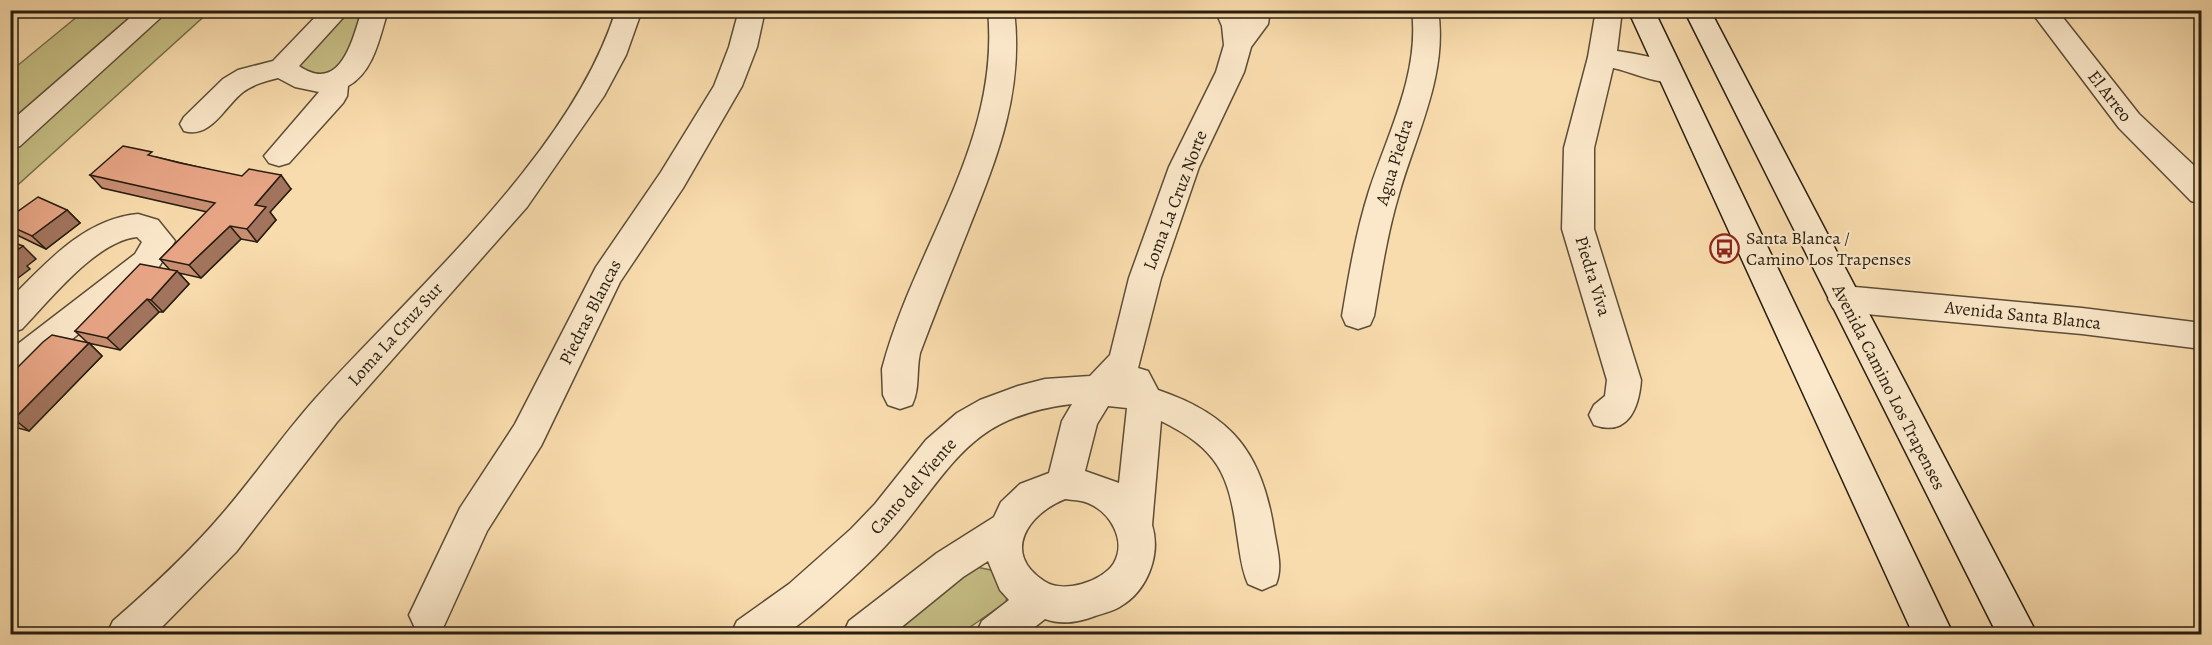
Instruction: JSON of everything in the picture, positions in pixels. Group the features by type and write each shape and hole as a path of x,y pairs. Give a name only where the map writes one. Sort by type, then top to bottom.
{"street":[{"path":"10,139 156,10"},
{"path":"194,124 233,86 248,78 283,67 338,10"},
{"path":"283,67 294,77 309,83 334,84 349,74 357,62 375,10"},
{"name":"Loma La Cruz Sur","path":"127,634 151,613 249,511 324,413 509,210 552,155 600,83 623,33 629,10"},
{"name":"Piedras Blancas","path":"429,615 473,520 528,435 607,276 672,180 728,86 739,58 752,10"},
{"path":"900,395 899,369 903,353 977,170 994,117 1003,66 1001,10"},
{"path":"1228,10 1235,26 1238,45"},
{"name":"Loma La Cruz Norte","path":"1064,483 1080,421 1100,388 1125,360 1145,278 1184,167 1230,72 1238,45 1255,24 1257,10"},
{"name":"Agua Piedra","path":"1358,316 1378,212 1425,62 1430,39 1425,10"},
{"name":"Piedra Viva","path":"1606,415 1622,403 1624,380 1578,229 1579,148 1602,57 1609,10"},
{"path":"1641,10 1933,634"},
{"name":"Avenida Camino Los Trapenses","path":"1697,10 2017,634"},
{"name":"El Arreo","path":"2043,10 2133,126 2194,183"},
{"name":"El Arreo","path":"2067,10 2162,129 2194,183"},
{"path":"1602,57 1641,64 1671,75"},
{"path":"279,156 333,96 334,84"},
{"path":"10,320 92,241 113,228 137,225 150,230 159,241 146,262 10,370"},
{"name":"Avenida Santa Blanca","path":"1844,299 2082,321 2202,336"},
{"path":"1125,360 1145,399 1134,523"},
{"name":"Canto del Viente","path":"752,634 818,586 851,556 887,518 932,458 971,423 995,410 1036,395 1100,388 1145,399 1194,421 1210,433 1227,451 1244,476 1262,572"},
{"path":"1064,483 1082,483 1114,496 1126,509 1134,523 1138,541 1136,558 1128,574 1115,589 1099,598 1079,604 1059,604 1040,599 1023,588 1011,574 1004,558 1004,530 1015,508 1029,496 1045,487 1064,483"},
{"path":"863,634 950,565 1004,530"},
{"path":"996,634 1040,599"}],"shaded area":[{"path":"84,11 210,11 11,191 11,71"},
{"path":"344,11 368,11 351,60 325,79 295,68"},
{"path":"976,567 991,570 1008,589 1006,602 960,634 889,634"}],"building":[{"path":"123,146 152,152 148,155 242,176 249,169 281,175 255,205 266,207 247,229 230,226 189,265 160,259 215,203 90,175"},
{"path":"38,197 67,210 32,236 10,226 10,217"},
{"path":"10,241 23,246 11,254 16,256 10,260"},
{"path":"140,264 177,271 151,300 147,299 107,338 75,331"},
{"path":"52,335 89,343 14,419 10,418 10,375"}],"place":[{"name":"Santa Blanca / Camino Los Trapenses","path":"1725,248"}]}
